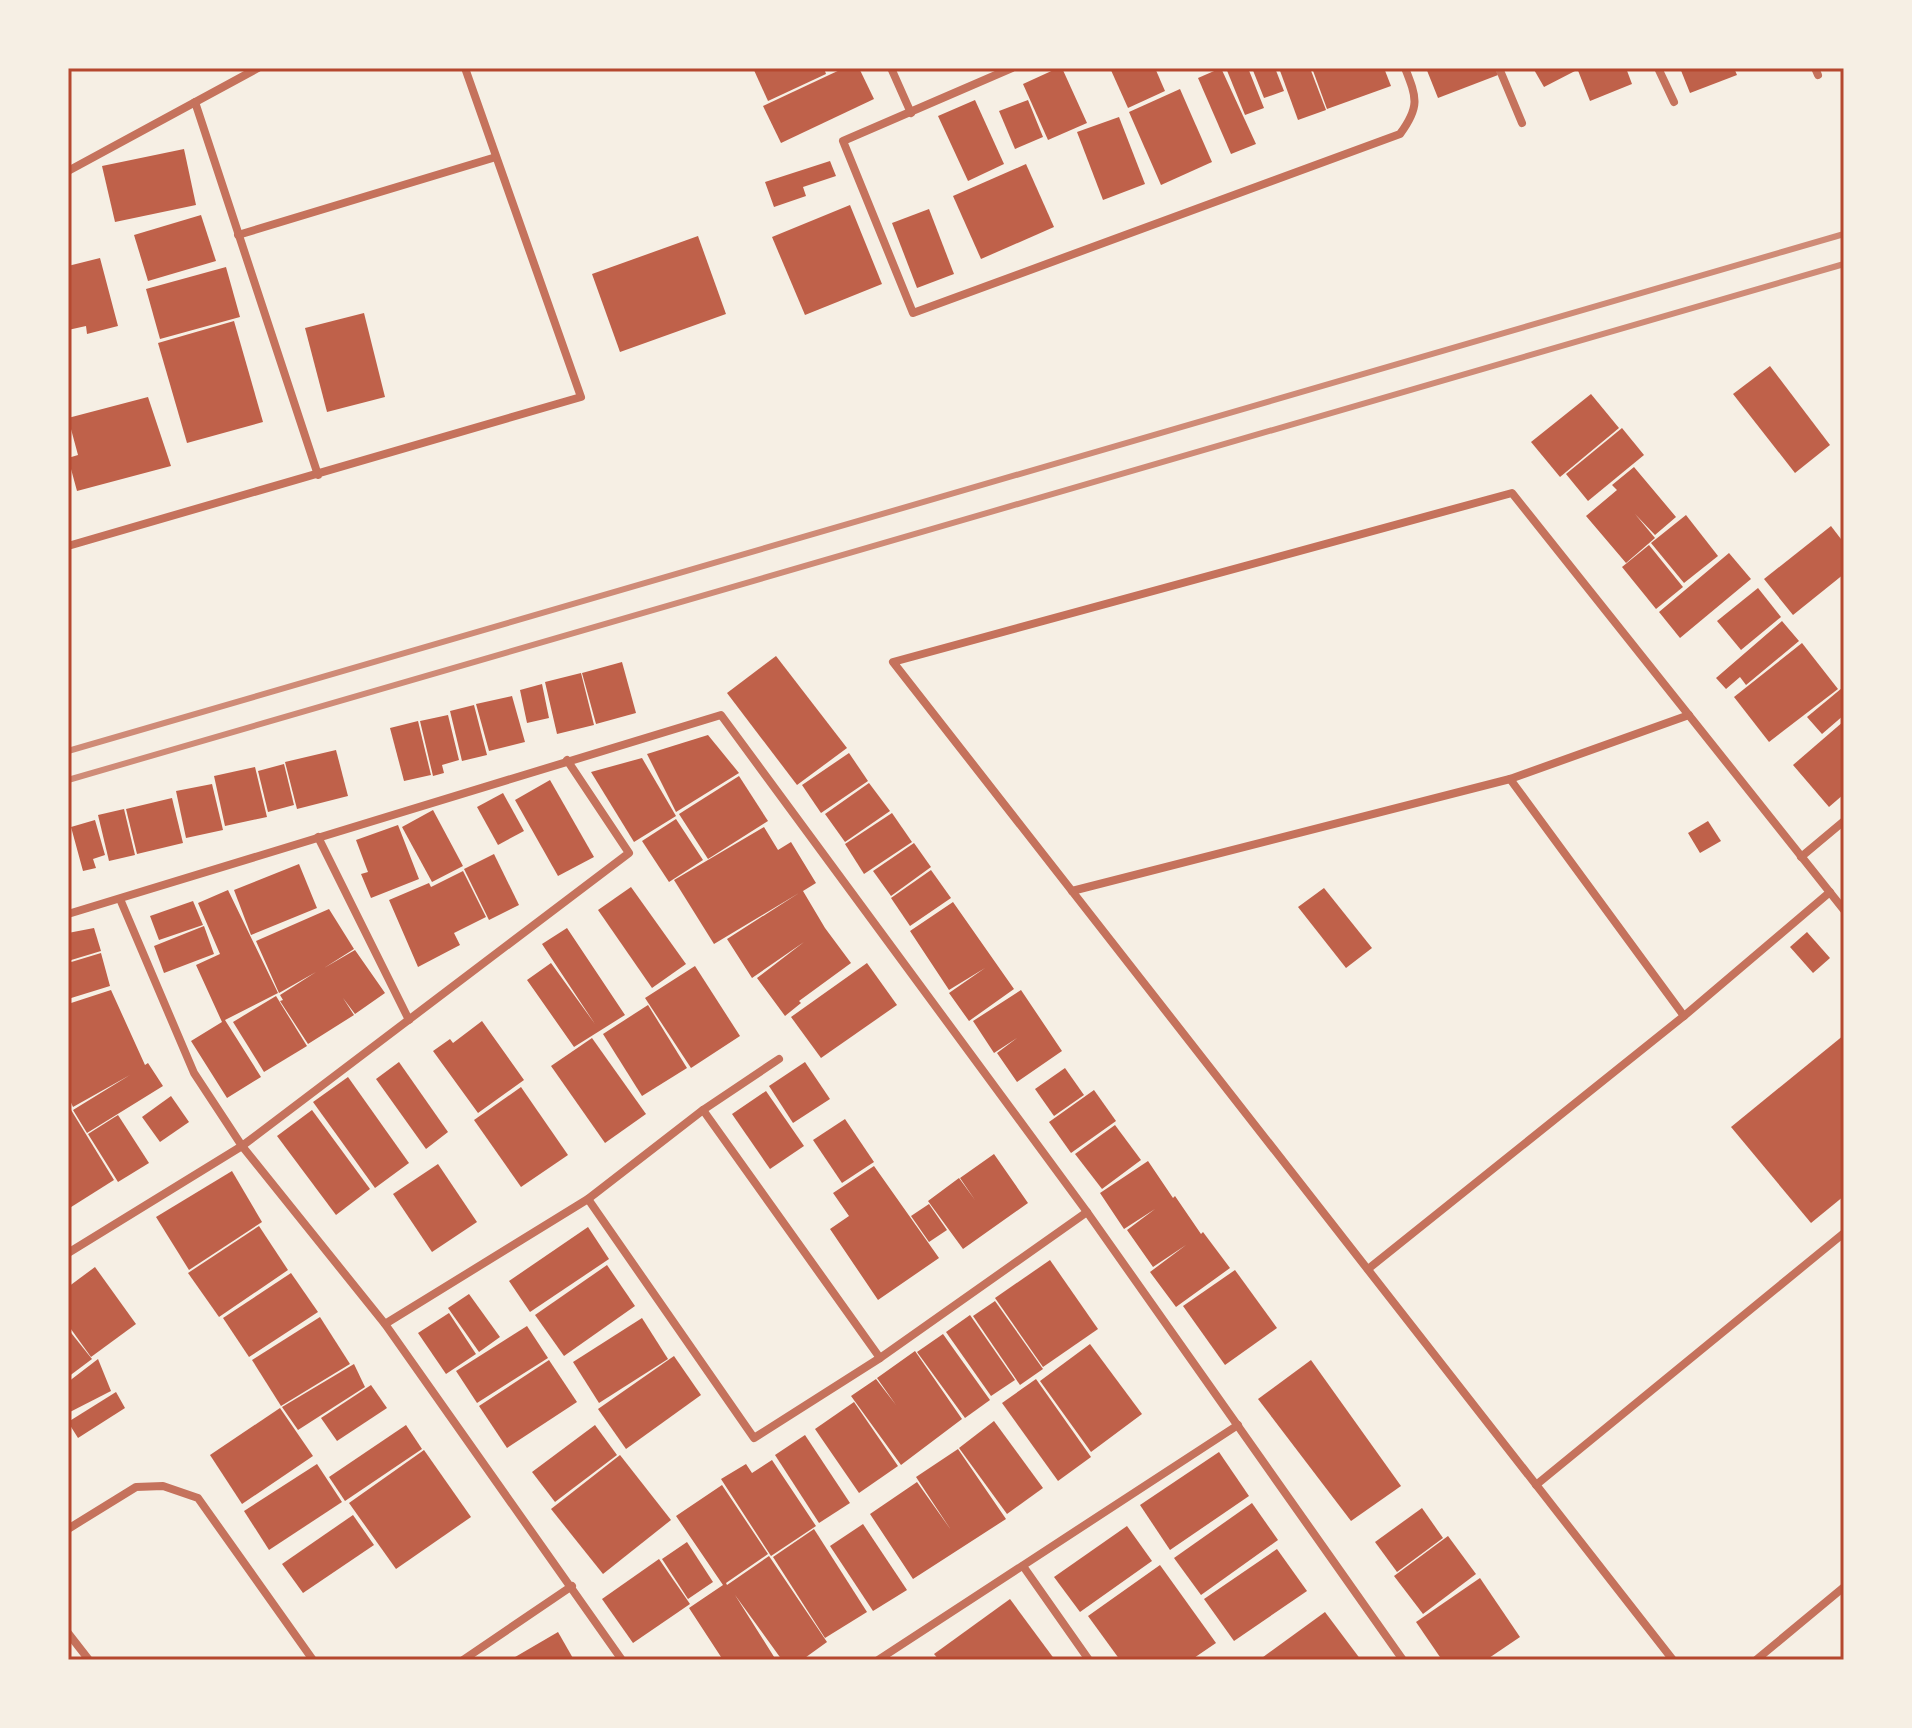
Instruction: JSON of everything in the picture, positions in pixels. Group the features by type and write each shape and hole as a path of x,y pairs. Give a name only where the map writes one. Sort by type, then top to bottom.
{"street":[{"path":"68,171 258,68"},
{"path":"68,546 581,397 465,68"},
{"path":"891,68 911,113"},
{"path":"1012,68 843,141 913,313 1400,134 1414,116 1416,94 1405,68"},
{"path":"1499,68 1522,123"},
{"path":"1658,68 1674,102"},
{"path":"195,102 318,475"},
{"path":"238,235 496,157"},
{"path":"1673,1660 893,662 1512,493 1844,910"},
{"path":"68,914 721,715 1087,1212 1403,1660"},
{"path":"1072,891 1510,779 1689,715"},
{"path":"68,1253 242,1146 629,853 567,760"},
{"path":"1510,779 1684,1016"},
{"path":"1801,857 1844,821"},
{"path":"318,837 409,1020"},
{"path":"1368,1269 1684,1016 1830,892"},
{"path":"120,899 194,1073 242,1146 385,1324 622,1660"},
{"path":"385,1324 588,1199 703,1110 779,1059"},
{"path":"703,1110 880,1358"},
{"path":"588,1199 754,1438 880,1358 1087,1212"},
{"path":"1536,1485 1844,1233"},
{"path":"878,1660 1238,1425"},
{"path":"68,1529 136,1487 163,1486 198,1498 313,1660"},
{"path":"1023,1566 1089,1660"},
{"path":"463,1660 572,1586"},
{"path":"1756,1660 1844,1587"},
{"path":"68,1633 89,1660"}],"building":[{"path":"753,68 824,68 826,74 768,101"},
{"path":"844,68 859,68 874,99 781,143 763,106"},
{"path":"1062,68 1087,123 1048,140 1023,84"},
{"path":"1110,68 1155,68 1165,91 1128,108"},
{"path":"1221,68 1256,144 1231,154 1198,78"},
{"path":"1226,68 1248,68 1264,108 1245,115"},
{"path":"1252,68 1275,68 1284,91 1264,98"},
{"path":"1279,68 1310,68 1326,110 1298,120"},
{"path":"1312,68 1384,68 1391,86 1327,109"},
{"path":"1426,68 1495,68 1498,75 1438,98"},
{"path":"1533,68 1574,68 1575,71 1544,87"},
{"path":"1577,68 1626,68 1632,84 1590,101"},
{"path":"1680,68 1734,68 1737,75 1690,93"},
{"path":"1180,89 1212,162 1161,185 1129,112"},
{"path":"975,100 1004,164 968,181 938,116"},
{"path":"1028,100 1043,137 1015,149 999,111"},
{"path":"1119,117 1145,184 1103,200 1077,132"},
{"path":"184,149 196,205 115,222 102,166"},
{"path":"830,161 836,176 803,187 806,196 774,207 765,182"},
{"path":"1026,164 1054,227 981,259 953,196"},
{"path":"850,205 882,284 805,315 772,237"},
{"path":"929,209 954,274 917,288 892,223"},
{"path":"201,215 216,261 148,281 134,235"},
{"path":"698,236 726,314 620,352 592,274"},
{"path":"100,258 118,326 87,334 86,326 68,330 68,266"},
{"path":"226,267 240,317 160,339 146,289"},
{"path":"364,313 385,397 327,412 305,328"},
{"path":"234,321 263,422 187,443 158,343"},
{"path":"1770,366 1830,445 1795,473 1733,394"},
{"path":"1591,394 1619,428 1560,477 1531,442"},
{"path":"148,397 171,466 77,491 68,458 78,455 68,418"},
{"path":"1622,428 1644,455 1588,501 1566,474"},
{"path":"1634,467 1676,517 1655,535 1635,514 1655,538 1626,563 1586,516 1617,490 1612,485"},
{"path":"1686,515 1718,556 1684,583 1651,543"},
{"path":"1831,526 1844,543 1844,574 1793,615 1764,579"},
{"path":"1649,545 1683,587 1656,609 1622,567"},
{"path":"1729,553 1751,579 1680,638 1659,612"},
{"path":"1758,588 1781,617 1741,650 1717,621"},
{"path":"1782,621 1799,641 1746,685 1740,677 1726,689 1716,678"},
{"path":"1802,643 1838,689 1769,742 1734,697"},
{"path":"776,656 847,748 797,785 727,693"},
{"path":"622,662 636,713 596,724 582,673"},
{"path":"581,673 594,725 557,734 545,682"},
{"path":"542,684 549,718 527,723 520,690"},
{"path":"1842,688 1844,715 1822,734 1807,717"},
{"path":"512,696 525,742 489,751 476,704"},
{"path":"474,705 487,755 462,761 450,711"},
{"path":"448,715 459,760 442,765 444,773 433,776 420,721"},
{"path":"418,721 431,775 404,781 390,728"},
{"path":"1844,721 1844,794 1829,807 1793,765"},
{"path":"708,735 739,773 676,812 647,754"},
{"path":"336,750 348,796 297,809 285,762"},
{"path":"849,753 868,781 821,813 802,785"},
{"path":"642,758 676,816 634,842 591,772"},
{"path":"284,764 294,805 268,812 258,771"},
{"path":"255,767 267,817 225,826 214,776"},
{"path":"739,776 768,821 708,859 679,814"},
{"path":"550,780 594,857 558,876 515,800"},
{"path":"869,783 890,811 845,842 825,814"},
{"path":"212,784 223,830 186,838 176,791"},
{"path":"503,793 524,831 498,845 477,807"},
{"path":"172,798 183,843 137,854 126,809"},
{"path":"124,809 135,855 109,861 98,815"},
{"path":"433,810 463,866 432,882 402,827"},
{"path":"892,813 912,842 864,874 845,844"},
{"path":"676,819 703,860 669,882 642,841"},
{"path":"95,820 105,855 93,859 96,868 83,871 71,827"},
{"path":"1708,821 1721,841 1700,853 1688,833"},
{"path":"398,825 419,879 371,898 361,874 368,872 356,840"},
{"path":"764,827 778,850 791,842 816,883 803,891 851,963 799,1001 801,1003 785,1016 757,978 804,942 752,978 727,939 799,893 714,944 674,880"},
{"path":"914,843 931,867 891,896 873,871"},
{"path":"494,854 519,905 489,920 464,869"},
{"path":"299,864 317,908 251,935 234,890"},
{"path":"931,870 951,898 910,926 891,898"},
{"path":"463,871 486,917 454,933 460,945 418,967 389,900 429,883 431,887"},
{"path":"631,887 686,964 652,988 598,910"},
{"path":"1324,888 1372,948 1346,968 1298,907"},
{"path":"228,890 278,993 225,1020 261,1077 227,1098 191,1041 222,1022 196,965 220,954 198,903"},
{"path":"193,901 203,925 159,940 150,916"},
{"path":"953,902 1014,989 969,1021 949,993 985,968 949,990 910,931"},
{"path":"329,909 354,949 324,968 355,950 385,993 355,1014 343,998 354,1015 308,1044 280,1001 283,1000 280,995 316,972 279,993 256,941"},
{"path":"204,926 214,954 164,973 154,946"},
{"path":"94,928 101,951 68,961 68,933"},
{"path":"567,928 625,1015 574,1047 527,980 551,963 595,1024 542,944"},
{"path":"1807,932 1830,958 1813,973 1790,947"},
{"path":"101,953 110,986 68,999 68,963"},
{"path":"867,963 897,1005 821,1058 791,1017"},
{"path":"695,966 740,1036 691,1068 645,998"},
{"path":"111,990 145,1065 148,1063 163,1086 87,1133 73,1110 130,1075 73,1107 68,1096 68,1004"},
{"path":"1021,990 1062,1051 1017,1082 997,1053 1017,1038 994,1053 973,1021"},
{"path":"276,996 307,1046 264,1072 233,1022"},
{"path":"648,1005 687,1068 642,1096 603,1034"},
{"path":"482,1021 524,1080 478,1113 433,1051 450,1039 453,1043"},
{"path":"1844,1035 1844,1196 1811,1223 1731,1127"},
{"path":"592,1038 646,1114 605,1143 551,1066"},
{"path":"399,1062 448,1132 426,1149 376,1079"},
{"path":"805,1062 830,1099 793,1123 769,1086"},
{"path":"1065,1068 1084,1095 1054,1116 1035,1089"},
{"path":"348,1077 409,1163 375,1188 313,1102"},
{"path":"521,1087 568,1155 521,1187 474,1120"},
{"path":"1094,1090 1116,1121 1071,1153 1049,1122"},
{"path":"766,1091 804,1146 770,1169 732,1114"},
{"path":"171,1096 189,1122 160,1142 142,1117"},
{"path":"68,1105 114,1180 68,1209"},
{"path":"312,1110 370,1189 336,1215 277,1136"},
{"path":"118,1115 149,1163 118,1182 88,1134"},
{"path":"845,1119 874,1162 842,1183 813,1140"},
{"path":"1115,1125 1141,1160 1102,1189 1075,1154"},
{"path":"994,1154 1028,1203 963,1249 928,1201 959,1178 975,1200 960,1178"},
{"path":"1148,1161 1173,1198 1175,1196 1201,1234 1203,1232 1230,1268 1176,1307 1150,1272 1186,1245 1153,1267 1127,1230 1155,1209 1124,1229 1100,1193"},
{"path":"438,1164 477,1222 432,1252 393,1194"},
{"path":"874,1166 939,1258 878,1300 830,1229 849,1216 833,1193"},
{"path":"232,1171 262,1222 189,1270 156,1217"},
{"path":"929,1204 947,1230 929,1242 911,1216"},
{"path":"259,1226 288,1270 219,1317 188,1273"},
{"path":"588,1227 609,1259 530,1312 509,1281"},
{"path":"1050,1260 1098,1329 1043,1367 995,1298"},
{"path":"607,1265 635,1306 564,1356 535,1315"},
{"path":"95,1267 136,1324 91,1357 68,1325 68,1287"},
{"path":"1235,1270 1277,1328 1225,1365 1183,1306"},
{"path":"291,1273 318,1312 249,1357 223,1318"},
{"path":"469,1294 500,1337 479,1352 448,1308"},
{"path":"995,1301 1043,1369 1020,1385 973,1316"},
{"path":"449,1313 476,1354 446,1374 418,1333"},
{"path":"970,1315 1015,1380 991,1396 946,1332"},
{"path":"320,1317 350,1364 281,1406 252,1360"},
{"path":"642,1318 668,1359 599,1403 573,1362"},
{"path":"527,1326 548,1358 477,1403 456,1371"},
{"path":"68,1329 92,1359 68,1377"},
{"path":"943,1334 990,1400 965,1418 917,1352"},
{"path":"1090,1344 1142,1414 1091,1452 1040,1381"},
{"path":"915,1351 962,1419 901,1465 851,1396 876,1379 896,1405 877,1378"},
{"path":"674,1356 701,1395 626,1449 598,1409"},
{"path":"98,1359 111,1391 68,1413 68,1382"},
{"path":"549,1360 577,1402 507,1448 479,1406"},
{"path":"1311,1360 1401,1486 1351,1521 1258,1399"},
{"path":"354,1364 365,1387 298,1430 282,1407"},
{"path":"1036,1379 1091,1457 1058,1481 1002,1403"},
{"path":"371,1385 387,1408 337,1441 321,1418"},
{"path":"116,1392 125,1408 78,1438 68,1422"},
{"path":"854,1402 898,1466 859,1493 815,1429"},
{"path":"280,1408 313,1456 242,1504 210,1455"},
{"path":"994,1421 1043,1488 1007,1514 959,1448"},
{"path":"406,1425 422,1449 345,1501 329,1477"},
{"path":"595,1425 617,1455 555,1502 532,1472"},
{"path":"805,1435 850,1503 819,1523 775,1455"},
{"path":"958,1449 1006,1519 913,1579 870,1514 917,1482 951,1530 916,1477"},
{"path":"424,1450 471,1517 396,1569 349,1503"},
{"path":"1219,1452 1249,1496 1170,1550 1140,1505"},
{"path":"620,1455 671,1520 603,1574 551,1509"},
{"path":"772,1460 816,1526 771,1556 721,1479 746,1464 752,1473"},
{"path":"317,1464 342,1502 269,1550 244,1511"},
{"path":"722,1485 768,1554 726,1583 769,1556 827,1642 802,1660 782,1660 735,1595 776,1660 723,1660 689,1608 723,1585 676,1516"},
{"path":"1252,1503 1278,1540 1201,1595 1174,1558"},
{"path":"1422,1508 1443,1538 1397,1572 1375,1542"},
{"path":"353,1515 374,1545 303,1593 282,1564"},
{"path":"863,1524 907,1590 873,1611 830,1546"},
{"path":"1127,1526 1152,1561 1080,1612 1054,1577"},
{"path":"814,1529 867,1612 825,1638 773,1557"},
{"path":"1448,1536 1476,1574 1423,1614 1394,1576"},
{"path":"687,1542 713,1582 688,1599 662,1559"},
{"path":"1277,1549 1307,1591 1234,1641 1204,1599"},
{"path":"659,1559 690,1604 633,1643 602,1599"},
{"path":"1160,1565 1216,1643 1191,1660 1120,1660 1088,1616"},
{"path":"1480,1578 1520,1637 1486,1660 1442,1660 1416,1622"},
{"path":"1010,1599 1055,1660 939,1660 934,1654"},
{"path":"1325,1612 1361,1660 1259,1660"},
{"path":"558,1632 574,1660 510,1660"}],"railway":[{"path":"68,751 1844,234"},
{"path":"68,780 1844,264"}]}
